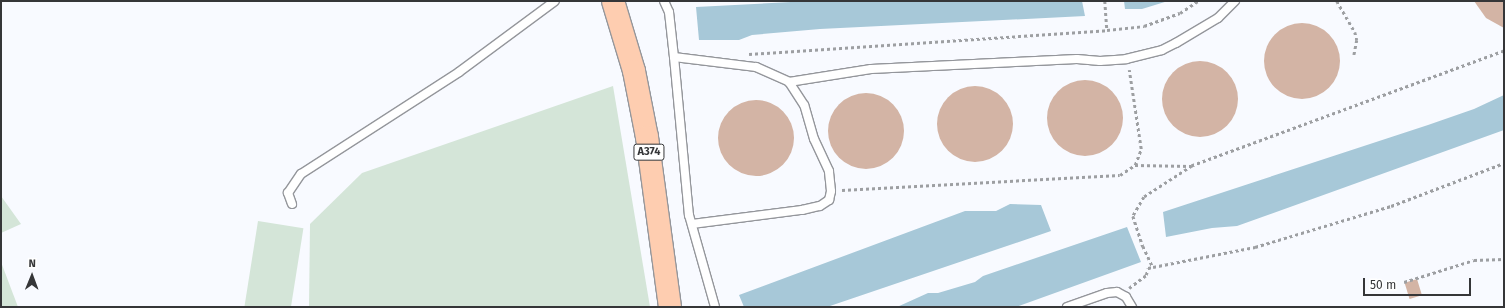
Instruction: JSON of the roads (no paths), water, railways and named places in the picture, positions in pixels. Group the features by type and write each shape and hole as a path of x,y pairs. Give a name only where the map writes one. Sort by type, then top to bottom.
{"main road":[{"name":"A374","path":"613,1 634,71 647,137 670,307"}],"lane":[{"path":"292,204 288,193 301,174 459,72 555,1"},
{"path":"664,1 669,12 692,224 714,307"},
{"path":"674,57 726,62 756,68 789,82 871,69 1077,59 1100,61 1126,59 1162,50 1176,43 1218,18 1235,1"},
{"path":"692,224 820,206 829,200 831,191 829,171 814,139 810,121 789,82"},
{"path":"1067,307 1107,292 1121,295 1132,307"}],"water":[{"path":"810,1 1082,1 1085,16 820,29 752,35 739,40 699,40 696,7"},
{"path":"1124,1 1168,1 1142,9 1125,9"},
{"path":"1504,95 1504,130 1237,226 1212,228 1166,237 1163,212 1428,125 1474,109"},
{"path":"1010,204 1041,205 1051,231 827,307 744,307 739,295 965,211 996,211"},
{"path":"1127,227 1141,262 1016,307 897,307 928,293 938,293 975,282 983,276"}]}
